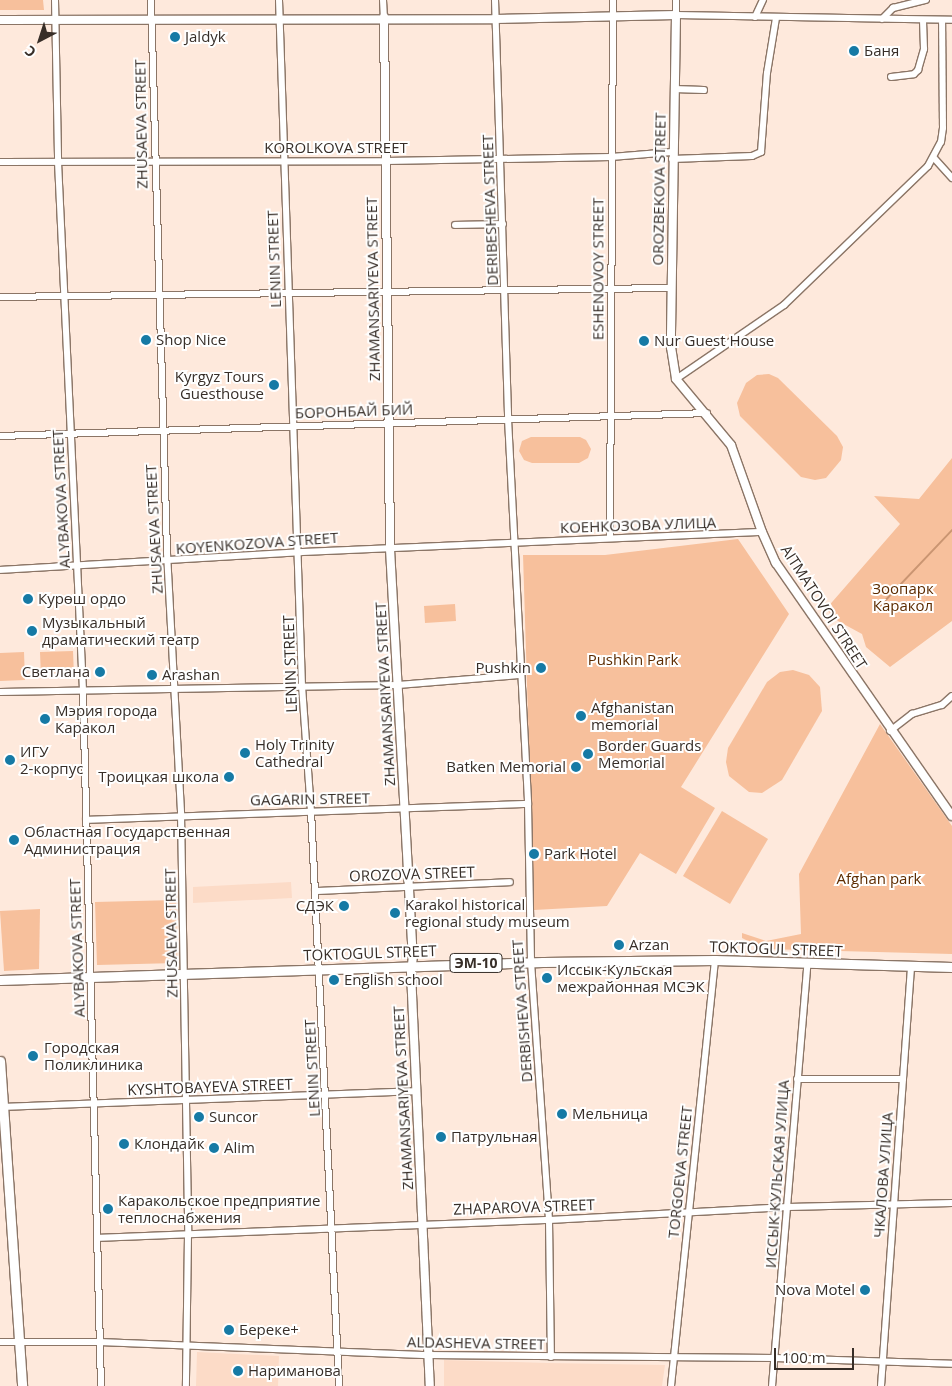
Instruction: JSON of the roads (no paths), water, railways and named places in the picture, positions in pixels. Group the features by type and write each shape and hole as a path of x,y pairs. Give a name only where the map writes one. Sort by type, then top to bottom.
{"highway":[{"name":"TOKTOGUL STREET","path":"0,980 531,962 716,960 807,965 952,967"},
{"path":"0,1061 22,1386"}],"main road":[{"path":"0,20 384,17 495,19 676,14"},
{"name":"OROZBEKOVA STREET","path":"676,14 672,156 671,347 676,379"},
{"name":"ZHAMANSARIYEVA STREET","path":"384,17 390,549 406,810 430,1386"},
{"name":"AITMATOVOI STREET","path":"676,379 708,413 731,445 762,532 776,564 890,731 952,816"}],"street":[{"name":"ALYBAKOVA STREET","path":"55,0 63,296 89,820 101,1386"},
{"name":"ZHUSAEVA STREET","path":"151,0 162,431 181,815 188,1235 186,1386"},
{"name":"LENIN STREET","path":"280,0 283,161 300,552 302,686 312,812 318,969 333,1226 339,1386"},
{"name":"ZHAMANSARIYEVA STREET","path":"383,0 384,17"},
{"name":"DERIBESHEVA STREET","path":"494,0 506,290 508,419 516,543"},
{"name":"ESHENOVOY STREET","path":"610,537 613,0"},
{"name":"OROZBEKOVA STREET","path":"676,0 676,14"},
{"path":"754,17 763,0"},
{"path":"882,20 893,8 926,0"},
{"path":"676,14 776,18 952,20"},
{"name":"KOROLKOVA STREET","path":"0,162 154,163 752,156 761,152 767,73 776,18"},
{"path":"891,77 914,74 918,70 924,49 924,20"},
{"path":"676,379 784,305 934,158 943,128 945,83 942,20"},
{"path":"945,83 951,87"},
{"path":"674,88 704,90"},
{"path":"934,158 952,178"},
{"path":"455,225 503,224"},
{"path":"0,297 672,288"},
{"name":"БОРОНБАЙ БИЙ","path":"0,436 708,413"},
{"name":"КОЕНКОЗОВА УЛИЦА","path":"516,543 610,537 762,532"},
{"name":"KOYENKOZOVA STREET","path":"0,570 300,552 516,543"},
{"name":"DERBISHEVA STREET","path":"516,543 519,675 528,804 531,962 550,1220 551,1357"},
{"path":"0,692 398,685 519,675"},
{"path":"890,731 912,714 942,705 952,696"},
{"name":"GAGARIN STREET","path":"89,820 181,815 406,810 528,804"},
{"name":"OROZOVA STREET","path":"315,891 510,882"},
{"name":"TORGOEVA STREET","path":"671,1386 716,960"},
{"name":"ИССЫК-КУЛЬСКАЯ УЛИЦА","path":"772,1386 807,965"},
{"name":"ЧКАЛОВА УЛИЦА","path":"881,1386 911,966"},
{"path":"797,1079 903,1080"},
{"name":"KYSHTOBAYEVA STREET","path":"4,1107 417,1091"},
{"name":"ZHAPAROVA STREET","path":"98,1238 188,1235 333,1226 550,1220 788,1207 893,1206 952,1203"},
{"name":"ALDASHEVA STREET","path":"0,1342 99,1342 429,1355 774,1358 952,1364"}],"waterway":[{"path":"880,606 952,530"}],"place":[{"name":"Jaldyk","path":"175,37"},
{"name":"Баня","path":"854,51"},
{"name":"Shop Nice","path":"146,340"},
{"name":"Nur Guest House","path":"644,341"},
{"name":"Kyrgyz Tours Guesthouse","path":"274,385"},
{"name":"Курөш ордо","path":"28,599"},
{"name":"Музыкальный драматический театр","path":"32,631"},
{"name":"Pushkin","path":"541,668"},
{"name":"Светлана","path":"100,672"},
{"name":"Arashan","path":"152,675"},
{"name":"Afghanistan memorial","path":"581,716"},
{"name":"Мэрия города Каракол","path":"45,719"},
{"name":"Holy Trinity Cathedral","path":"245,753"},
{"name":"Border Guards Memorial","path":"588,754"},
{"name":"ИГУ 2-корпус","path":"10,760"},
{"name":"Batken Memorial","path":"576,767"},
{"name":"Троицкая школа","path":"229,777"},
{"name":"Областная Государственная Администрация","path":"14,840"},
{"name":"Park Hotel","path":"534,854"},
{"name":"СДЭК","path":"344,906"},
{"name":"Karakol historical regional study museum","path":"395,913"},
{"name":"Arzan","path":"619,945"},
{"name":"Иссык-Кульская межрайонная МСЭК","path":"547,978"},
{"name":"English school","path":"334,980"},
{"name":"Городская Поликлиника","path":"33,1056"},
{"name":"Мельница","path":"562,1114"},
{"name":"Suncor","path":"199,1117"},
{"name":"Патрульная","path":"441,1137"},
{"name":"Клондайк","path":"124,1144"},
{"name":"Alim","path":"214,1148"},
{"name":"Каракольское предприятие теплоснабжения","path":"108,1209"},
{"name":"Nova Motel","path":"865,1290"},
{"name":"Береке+","path":"229,1330"},
{"name":"Нариманова","path":"238,1371"}],"park label":[{"name":"Зоопарк Каракол","path":"903,596"},
{"name":"Pushkin Park","path":"633,660"},
{"name":"Afghan park","path":"879,879"}]}
